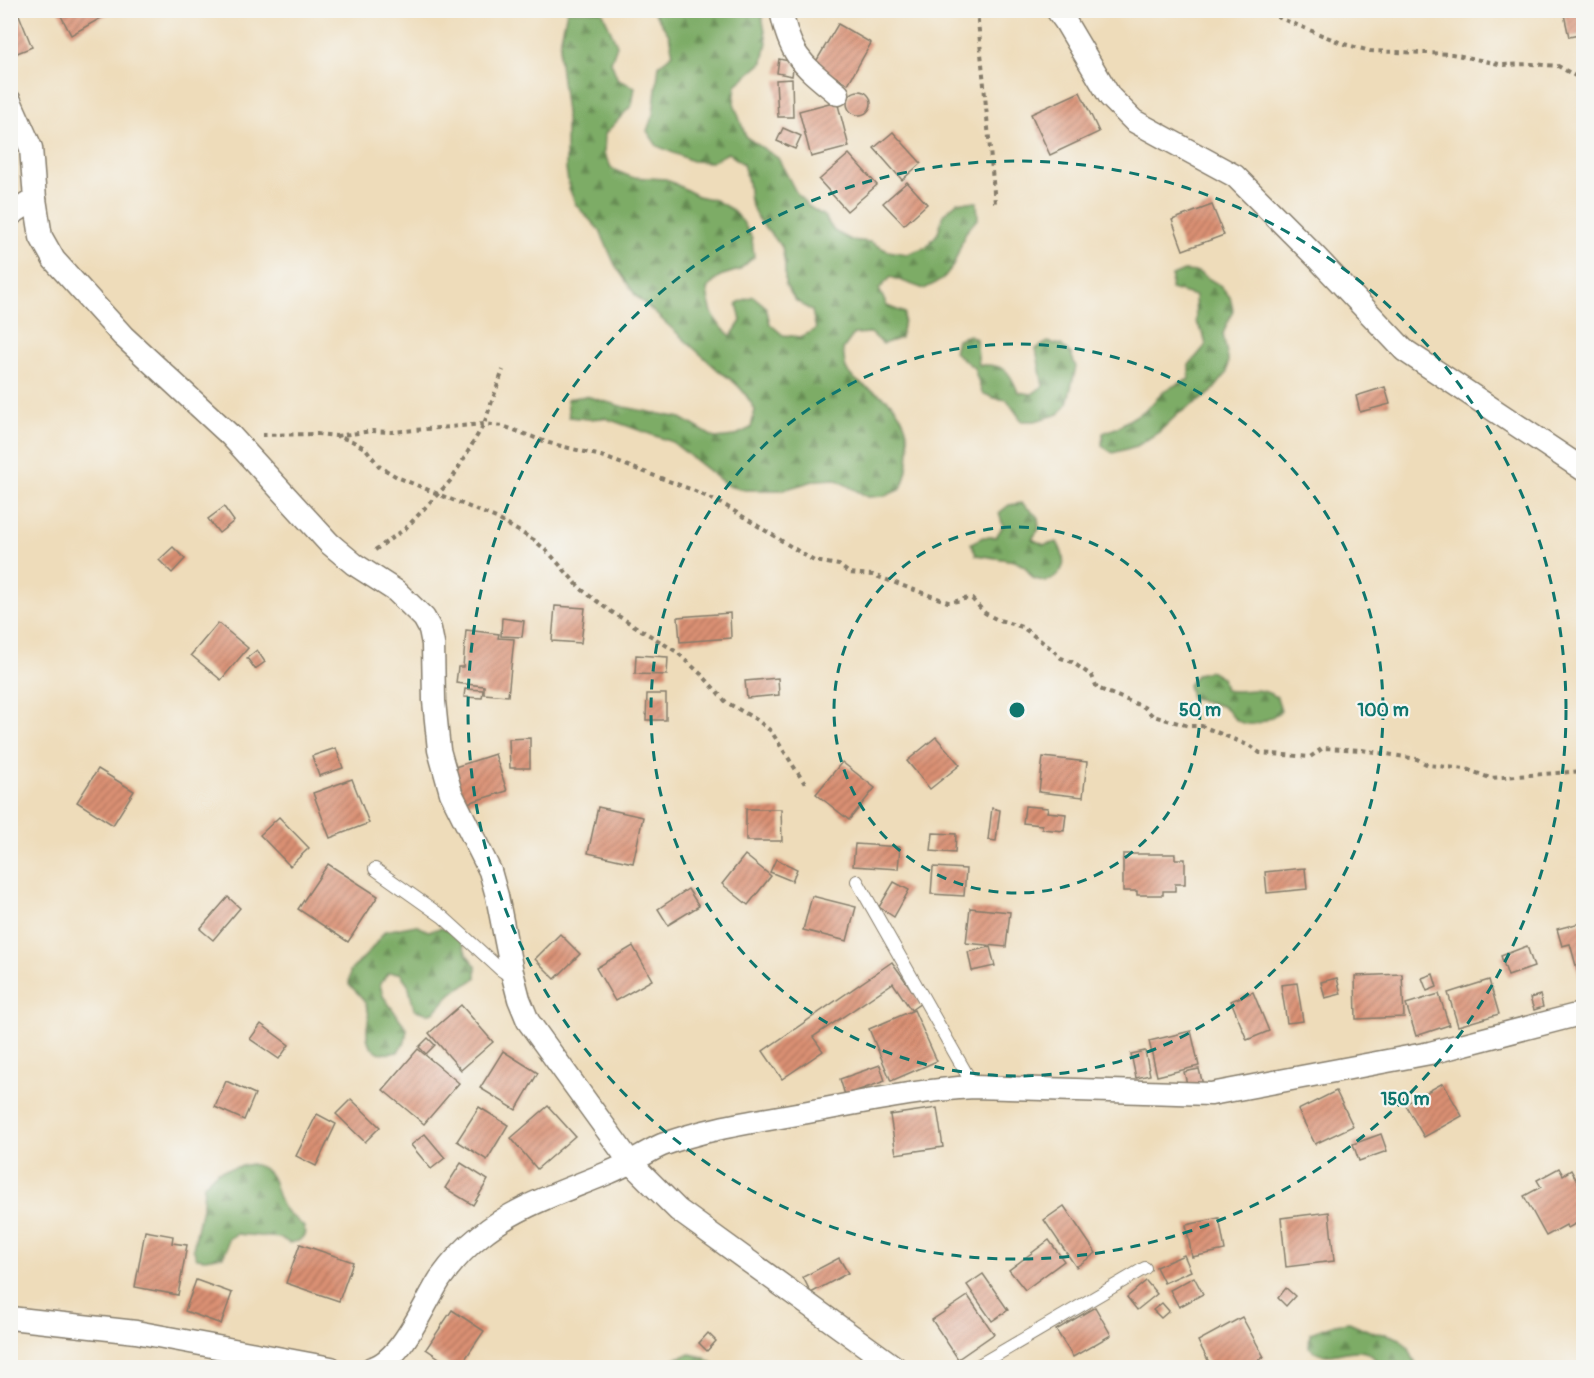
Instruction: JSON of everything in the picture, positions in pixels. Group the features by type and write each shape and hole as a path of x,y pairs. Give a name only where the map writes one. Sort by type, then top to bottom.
{"street":[{"path":"781,10 786,36 792,49 801,61 838,94"},
{"path":"1057,10 1110,97 1134,122 1235,176 1404,350 1584,470"},
{"path":"10,101 32,148 35,199 41,237 54,260 130,343 231,436 329,543 354,564 396,591 424,618 434,644 434,701 439,750 451,794 490,871 519,999 528,1021 630,1162 678,1210 896,1368"},
{"path":"10,215 35,199"},
{"path":"376,1367 400,1346 441,1278 478,1238 504,1218 560,1191 612,1171 662,1146 725,1127 938,1089 974,1087 1211,1094 1430,1053 1584,1013"},
{"path":"10,1318 136,1332 331,1368"}],"lane":[{"path":"375,869 443,917 501,970 514,978"},
{"path":"857,881 974,1087"},
{"path":"974,1368 1145,1268"}],"path":[{"path":"977,10 995,202"},
{"path":"1260,10 1344,44 1370,51 1452,54 1503,65 1558,66 1584,81"},
{"path":"354,564 389,541 440,494 452,479 484,424 503,370"},
{"path":"231,436 285,434 336,436 372,431 392,432 484,424 503,426 549,443 601,456 693,490 726,506 814,561 838,565 849,573 873,575 948,602 972,599 985,613 1022,627 1052,649 1060,658 1072,662 1092,676 1097,688 1144,707 1153,716 1189,726 1202,726 1250,746 1260,753 1310,757 1323,748 1362,750 1417,759 1428,765 1466,768 1490,778 1584,771"},
{"path":"336,436 366,449 379,466 397,477 496,518 534,540 550,554 581,589 607,609 677,652 726,702 771,731 804,784"}],"green space":[{"path":"567,11 602,11 617,45 611,62 618,80 635,87 632,105 605,134 604,153 612,169 631,177 666,179 698,196 715,200 731,209 743,222 752,238 754,257 739,270 720,276 707,289 713,316 731,336 741,321 737,303 753,296 766,307 770,324 783,335 801,337 816,329 812,311 795,300 785,284 782,247 757,218 750,201 743,164 728,153 711,162 692,161 657,146 647,131 653,114 659,65 673,54 669,35 653,11 761,11 767,42 763,62 736,85 734,103 746,137 778,158 796,192 808,206 824,216 834,231 851,240 870,242 888,251 907,254 926,247 938,233 943,215 957,202 977,202 978,218 966,232 953,266 942,280 924,289 891,277 879,289 887,306 905,313 901,338 883,344 871,333 854,334 843,349 845,366 854,379 890,402 903,421 907,432 909,455 901,489 885,496 868,497 835,479 817,480 783,490 745,490 728,486 672,442 605,418 569,417 567,399 586,396 624,407 681,418 715,438 734,436 751,428 755,410 736,384 636,296 615,265 600,231 576,205 569,188 566,169 566,113 559,56"},
{"path":"1184,271 1198,272 1221,286 1230,297 1233,310 1223,334 1228,359 1227,373 1211,393 1178,414 1159,432 1137,446 1113,453 1102,446 1103,433 1116,428 1147,409 1165,390 1189,379 1189,365 1206,345 1203,333 1196,322 1195,296 1171,289 1172,276"},
{"path":"969,335 976,339 979,365 1000,367 1012,378 1018,392 1032,394 1043,386 1036,349 1048,342 1061,345 1071,354 1076,367 1067,404 1059,414 1035,421 1022,421 1007,400 982,393 974,368 954,352 957,339"},
{"path":"1022,503 1038,517 1039,529 1032,539 1044,545 1057,542 1063,555 1061,571 1045,582 1033,578 1025,567 1015,561 976,555 971,543 983,537 996,537 1003,526 999,513 1009,505"},
{"path":"1209,671 1222,677 1225,690 1257,690 1277,697 1281,711 1264,721 1245,724 1233,717 1225,708 1191,697 1188,685 1197,674"},
{"path":"416,925 428,931 441,928 454,933 476,966 476,978 452,993 436,1010 428,1013 414,1009 408,984 400,973 388,973 380,984 383,996 407,1029 405,1042 398,1052 380,1053 375,1051 369,1043 367,1007 363,999 349,985 350,971 385,931"},
{"path":"251,1164 271,1175 283,1207 304,1227 305,1236 289,1243 281,1238 236,1234 228,1239 223,1256 197,1258 193,1249 203,1203 204,1184 218,1171"},
{"path":"1349,1322 1374,1333 1387,1334 1400,1339 1409,1349 1417,1367 1388,1368 1364,1352 1352,1351 1328,1355 1316,1352 1309,1347 1310,1333 1335,1324"},
{"path":"690,1354 703,1357 719,1367 663,1367 676,1358"}],"building":[{"path":"10,10 17,10 32,47 10,56"},
{"path":"58,10 115,10 71,35"},
{"path":"1563,10 1584,10 1584,34 1569,37"},
{"path":"838,24 871,43 848,84 814,65"},
{"path":"779,59 794,62 792,76 777,73"},
{"path":"792,79 793,117 778,117 776,80"},
{"path":"859,91 868,94 871,103 868,112 859,115 850,112 847,103 850,94"},
{"path":"1080,92 1099,132 1050,155 1031,114"},
{"path":"837,101 849,147 811,157 799,111"},
{"path":"783,128 801,136 795,149 777,141"},
{"path":"893,132 921,163 902,180 874,148"},
{"path":"849,154 877,185 847,211 819,180"},
{"path":"907,182 927,204 904,225 883,203"},
{"path":"1212,205 1224,235 1183,250 1172,220"},
{"path":"1385,387 1390,404 1360,412 1356,396"},
{"path":"224,507 234,521 219,533 208,519"},
{"path":"173,547 185,559 172,573 159,560"},
{"path":"555,606 585,608 581,643 552,641"},
{"path":"730,613 731,638 680,642 678,617"},
{"path":"502,618 524,621 522,637 501,636"},
{"path":"218,623 248,648 221,680 191,655"},
{"path":"466,630 499,634 498,638 514,639 508,696 484,694 484,686 456,683 458,667 463,667"},
{"path":"257,650 265,662 255,669 247,658"},
{"path":"636,655 668,657 667,675 635,674"},
{"path":"778,678 779,695 747,698 745,681"},
{"path":"465,689 483,690 482,698 464,697"},
{"path":"647,694 666,694 666,720 646,720"},
{"path":"936,737 960,765 930,789 907,761"},
{"path":"530,738 530,768 510,768 509,739"},
{"path":"336,748 343,768 319,776 312,756"},
{"path":"495,754 507,791 464,804 452,768"},
{"path":"1043,757 1087,762 1083,797 1039,792"},
{"path":"842,762 875,788 849,820 816,794"},
{"path":"98,769 134,791 113,825 77,802"},
{"path":"352,779 369,823 330,838 313,793"},
{"path":"1025,806 1048,808 1047,812 1066,814 1064,831 1042,829 1042,825 1023,823"},
{"path":"598,807 643,817 633,863 588,853"},
{"path":"992,808 1000,810 996,841 988,840"},
{"path":"746,809 781,809 782,841 746,841"},
{"path":"279,817 309,848 290,866 260,835"},
{"path":"933,833 956,834 955,853 931,851"},
{"path":"855,844 900,847 898,869 853,866"},
{"path":"1123,854 1175,854 1175,859 1185,859 1185,884 1175,884 1175,891 1163,891 1163,895 1137,895 1137,891 1123,891"},
{"path":"745,855 771,876 748,905 722,884"},
{"path":"776,859 797,869 792,881 770,872"},
{"path":"328,864 378,896 348,942 298,909"},
{"path":"933,867 966,869 964,896 931,894"},
{"path":"1305,868 1307,889 1267,893 1265,872"},
{"path":"894,882 909,890 894,917 879,907"},
{"path":"688,889 699,906 668,925 658,909"},
{"path":"812,896 856,907 847,941 803,930"},
{"path":"228,897 240,908 213,940 200,929"},
{"path":"970,908 1010,912 1006,947 966,943"},
{"path":"1584,922 1584,979 1580,980 1570,944 1562,946 1557,929"},
{"path":"560,934 580,954 555,979 535,959"},
{"path":"633,946 652,980 615,1001 596,968"},
{"path":"1527,946 1534,967 1508,976 1501,956"},
{"path":"990,947 995,966 972,971 968,952"},
{"path":"892,962 921,1003 911,1010 893,983 813,1037 823,1051 782,1079 763,1051"},
{"path":"1402,974 1404,1017 1356,1019 1355,976"},
{"path":"1433,974 1437,987 1427,991 1422,978"},
{"path":"1337,978 1341,994 1325,998 1321,982"},
{"path":"1489,980 1499,1014 1458,1026 1448,993"},
{"path":"1297,983 1303,1021 1287,1023 1281,985"},
{"path":"1253,992 1269,1031 1247,1040 1231,1001"},
{"path":"1439,994 1449,1025 1416,1036 1406,1004"},
{"path":"1540,995 1543,1007 1534,1010 1530,998"},
{"path":"461,1005 493,1042 461,1070 429,1033"},
{"path":"914,1010 937,1061 891,1081 869,1029"},
{"path":"261,1024 289,1045 279,1059 250,1039"},
{"path":"1191,1031 1199,1066 1157,1076 1149,1041"},
{"path":"428,1038 435,1045 426,1054 419,1047"},
{"path":"418,1049 459,1083 424,1124 383,1090"},
{"path":"503,1051 538,1073 516,1110 480,1088"},
{"path":"1145,1051 1150,1075 1136,1078 1131,1054"},
{"path":"880,1065 885,1081 845,1095 840,1079"},
{"path":"1199,1069 1203,1085 1188,1088 1184,1072"},
{"path":"226,1081 255,1094 244,1120 215,1107"},
{"path":"1443,1083 1462,1116 1424,1137 1405,1104"},
{"path":"1336,1091 1353,1126 1315,1144 1298,1110"},
{"path":"351,1099 380,1127 365,1142 336,1114"},
{"path":"548,1106 575,1136 537,1169 511,1138"},
{"path":"479,1107 508,1125 487,1160 457,1141"},
{"path":"937,1108 943,1147 896,1154 890,1115"},
{"path":"317,1114 336,1124 316,1166 296,1156"},
{"path":"425,1134 445,1158 431,1169 411,1145"},
{"path":"1381,1134 1387,1151 1359,1161 1353,1144"},
{"path":"461,1163 488,1180 473,1205 445,1188"},
{"path":"1559,1168 1563,1175 1571,1170 1581,1188 1584,1187 1584,1219 1568,1228 1566,1225 1546,1236 1524,1196 1541,1187 1537,1180"},
{"path":"1064,1206 1096,1253 1076,1267 1044,1220"},
{"path":"1329,1212 1334,1261 1286,1267 1281,1218"},
{"path":"1219,1218 1225,1250 1192,1257 1186,1225"},
{"path":"145,1231 173,1236 172,1243 187,1245 178,1295 135,1287"},
{"path":"1049,1240 1064,1261 1025,1290 1009,1270"},
{"path":"300,1244 353,1262 339,1301 286,1283"},
{"path":"1184,1255 1191,1271 1164,1283 1156,1267"},
{"path":"839,1258 848,1273 811,1293 803,1277"},
{"path":"983,1274 1008,1310 992,1321 967,1285"},
{"path":"1194,1277 1203,1294 1179,1307 1170,1290"},
{"path":"196,1280 232,1293 221,1324 185,1311"},
{"path":"1146,1281 1157,1294 1137,1310 1127,1297"},
{"path":"1286,1288 1295,1296 1286,1306 1278,1298"},
{"path":"968,1296 994,1334 958,1359 932,1320"},
{"path":"1162,1303 1169,1311 1161,1318 1153,1310"},
{"path":"1095,1307 1111,1335 1073,1357 1056,1330"},
{"path":"452,1310 484,1331 459,1368 454,1368 426,1349"},
{"path":"1242,1317 1264,1357 1244,1368 1212,1368 1198,1341"},
{"path":"708,1333 716,1341 707,1351 699,1343"}]}
